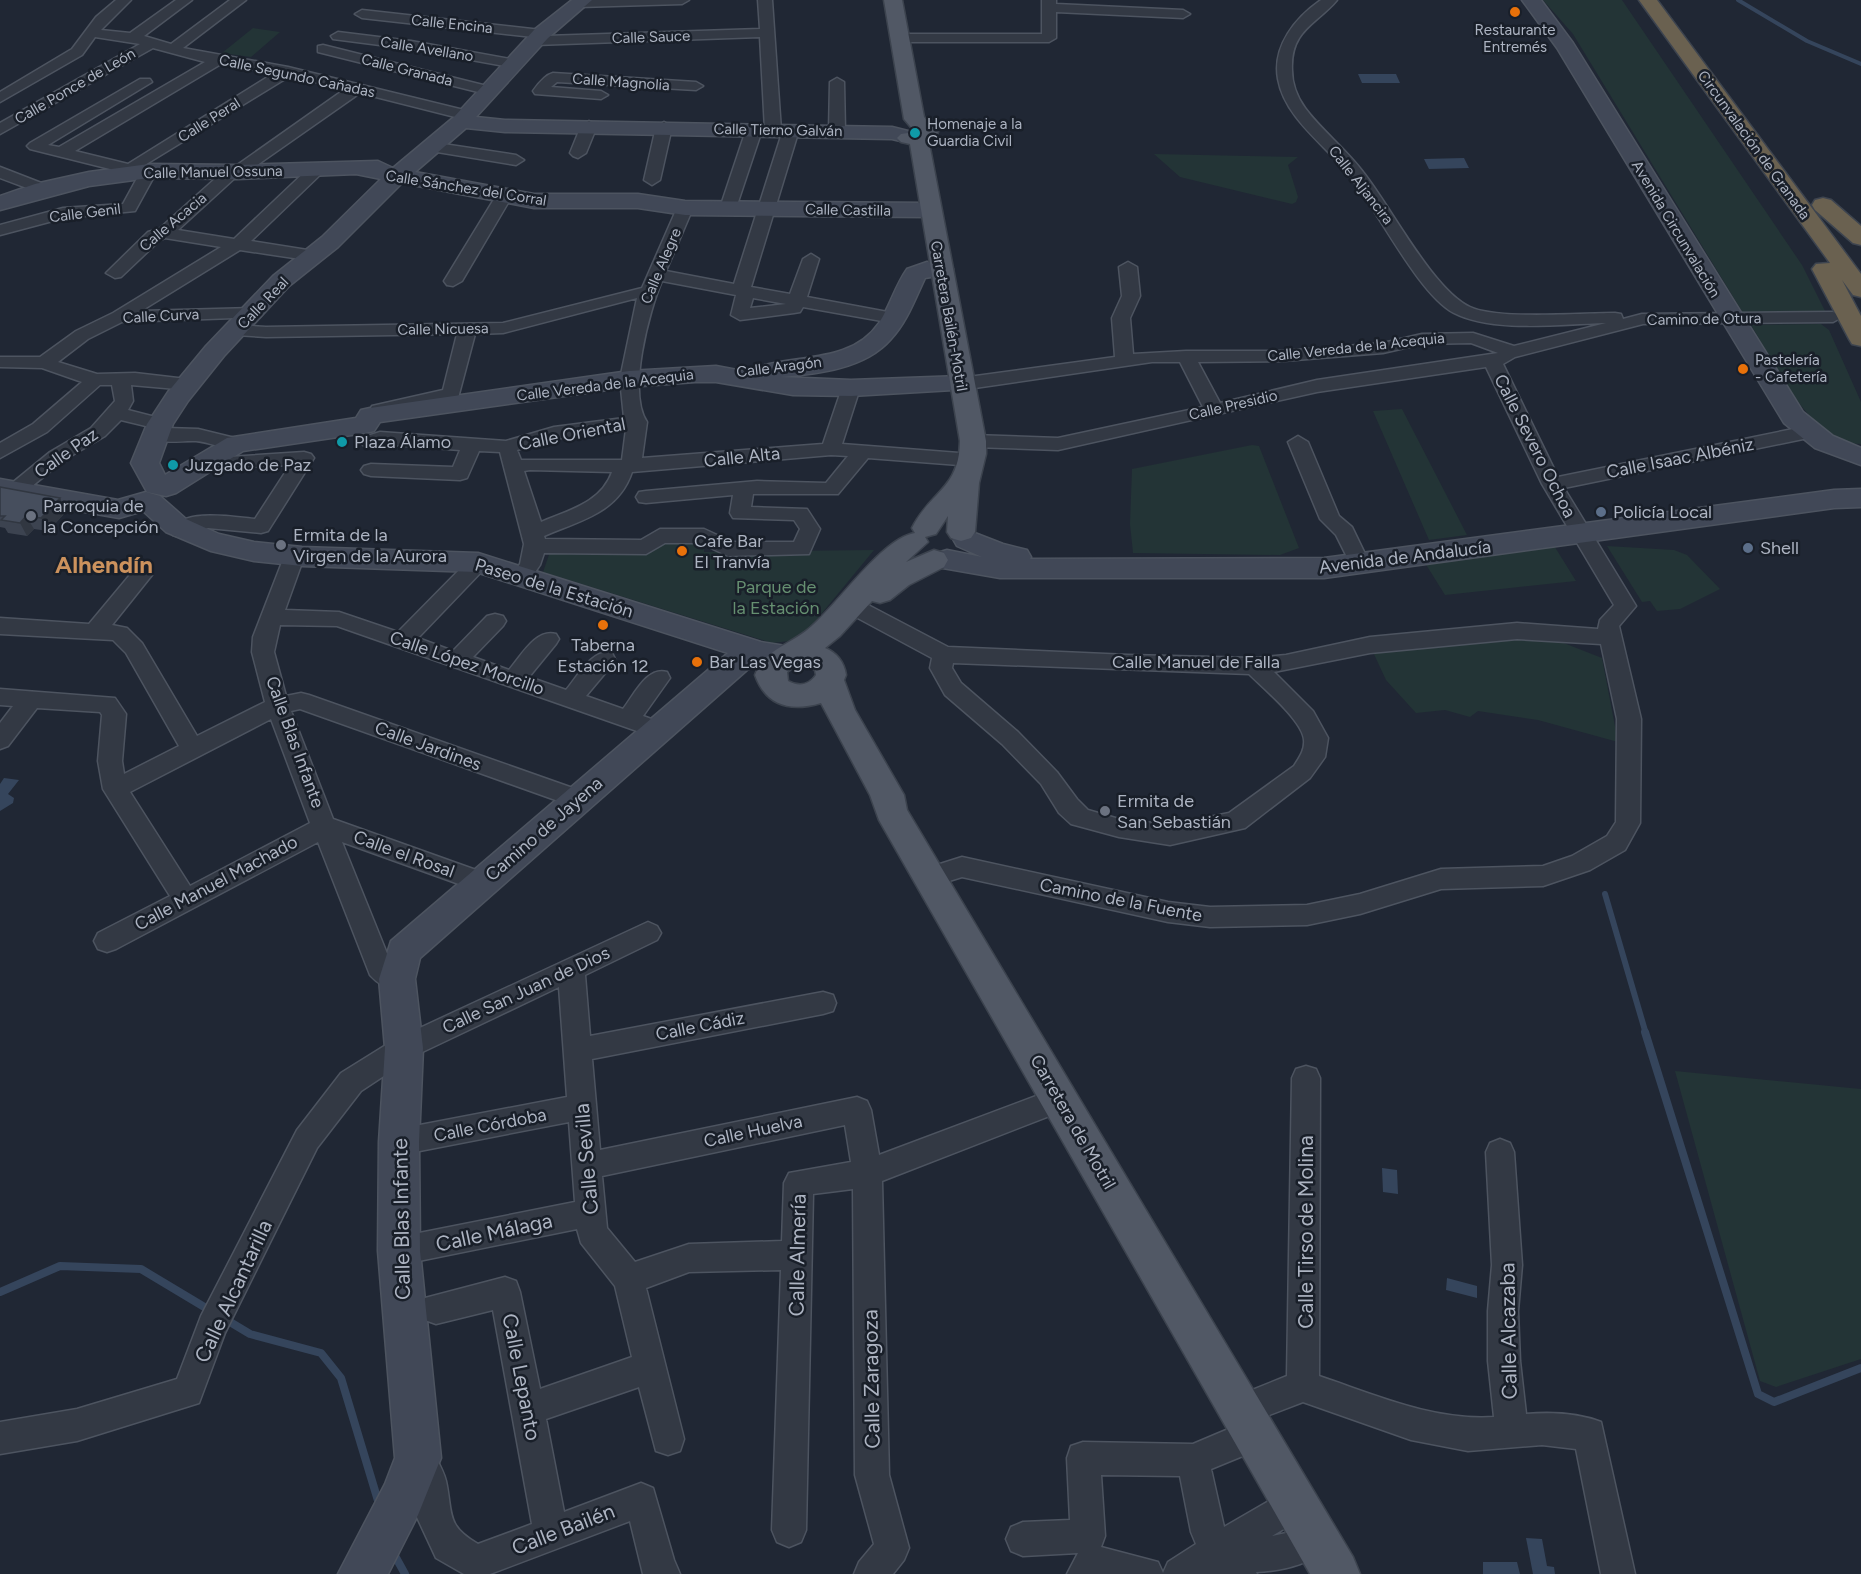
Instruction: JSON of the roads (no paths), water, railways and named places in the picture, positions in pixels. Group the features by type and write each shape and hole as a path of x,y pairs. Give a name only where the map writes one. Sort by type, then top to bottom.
{"highway":[{"name":"Circunvalación de Granada","path":"1648,0 1861,290"},
{"name":"Circunvalación de Granada","path":"1668,0 1861,255"},
{"path":"1789,192 1792,212 1861,339"},
{"path":"1823,206 1861,238"}],"main road":[{"name":"Carretera Bailén-Motril","path":"893,0 900,38 911,133 930,210 941,269 970,383 970,461 964,535"},
{"path":"930,548 932,516 970,461"},
{"path":"782,668 818,692 829,673 844,633 862,611 930,548 940,525 964,535 964,552 930,548 902,549 829,629 782,668"},
{"path":"782,668 815,655 829,673"},
{"name":"Carretera de Motril","path":"782,668 836,734 878,799 891,811 1336,1574"},
{"name":"Carretera de Motril","path":"829,673 839,710 887,795 891,811"}],"street":[{"path":"0,98 77,52 101,20 124,0"},
{"path":"133,38 185,0"},
{"path":"172,50 239,0"},
{"name":"Calle Peral","path":"137,171 292,72 323,49 378,0"},
{"path":"581,2 682,0"},
{"path":"765,0 772,132 766,209 744,290 740,315 786,311 794,308 811,259"},
{"name":"Calle Aljancira","path":"1330,0 1310,15 1298,28 1287,47 1285,76 1294,104 1317,133 1338,152 1445,300 1470,315 1491,319 1514,335 1642,319"},
{"name":"Avenida Circunvalación","path":"1531,0 1566,47 1782,402 1808,432 1833,448 1858,478"},
{"name":"Calle Real","path":"163,504 145,463 157,429 188,384 281,281 314,256 401,173 464,118 538,38 581,2"},
{"path":"900,38 1049,38 1049,4 1184,14"},
{"name":"Calle Encina","path":"362,14 538,38"},
{"name":"Calle Segundo Cañadas","path":"92,33 133,38 172,50 292,72 464,118"},
{"name":"Calle Sauce","path":"538,38 767,33"},
{"name":"Calle Avellano","path":"338,36 411,45 503,77"},
{"name":"Calle Ponce de León","path":"0,129 151,43"},
{"name":"Calle Granada","path":"323,49 503,77"},
{"path":"62,152 220,59"},
{"name":"Calle Magnolia","path":"503,77 540,90 601,95"},
{"name":"Calle Magnolia","path":"540,90 553,77 696,86"},
{"path":"137,171 36,146 145,82"},
{"path":"837,82 837,131"},
{"name":"Calle Acacia","path":"115,273 154,236 165,232 234,172 357,88"},
{"name":"Calle Tierno Galván","path":"464,118 505,126 664,126 772,132 911,133"},
{"path":"578,153 590,126"},
{"path":"652,180 664,126"},
{"path":"728,208 772,132"},
{"path":"430,147 516,160"},
{"name":"Calle Manuel Ossuna","path":"0,203 43,189 137,171 234,172 357,168"},
{"name":"Calle Sánchez del Corral","path":"357,168 401,173 504,196 545,202 638,201 685,208 766,209"},
{"path":"118,317 239,243 317,169"},
{"name":"Calle Genil","path":"0,230 85,210 129,208 137,171"},
{"path":"0,172 43,189"},
{"path":"453,281 504,196"},
{"name":"Calle Alegre","path":"536,539 601,503 616,489 628,466 637,422 633,417 629,379 647,293 658,274 685,208"},
{"name":"Calle Castilla","path":"766,209 930,210"},
{"path":"165,232 314,256"},
{"path":"1125,361 1121,318 1131,296 1128,267"},
{"name":"Calle Aragón","path":"716,374 799,368 836,359 873,343 894,318 915,274 927,269 941,269"},
{"path":"658,274 894,318"},
{"name":"Calle Nicuesa","path":"236,330 502,328 635,293 647,293"},
{"name":"Calle Curva","path":"44,363 82,335 118,317 254,313"},
{"name":"Camino de Otura","path":"1514,335 1543,347 1642,319 1833,317"},
{"path":"363,489 370,470 372,448 368,428 383,408 451,394 468,328"},
{"name":"Calle Vereda de la Acequia","path":"368,428 629,379 716,374 793,387 851,388 970,383 1125,361 1186,356 1283,356 1383,348 1422,339 1449,337 1480,340 1514,335"},
{"name":"Calle Severo Ochoa","path":"1514,335 1493,362 1499,379 1552,484 1580,530"},
{"path":"1186,356 1214,409"},
{"path":"0,362 44,363 95,380 135,379 188,384"},
{"name":"Calle Presidio","path":"970,461 1106,435 1317,386 1493,362"},
{"path":"0,452 28,433 40,428 95,380"},
{"path":"121,381 124,401 117,413 157,429 236,444 330,430 368,428 380,438 472,444 511,457 518,488 536,539 522,576"},
{"path":"831,449 851,388"},
{"name":"Calle Paz","path":"6,490 98,432 117,413"},
{"name":"Calle Oriental","path":"511,457 521,441 637,422"},
{"name":"Calle Isaac Albéniz","path":"1552,484 1808,432"},
{"path":"1298,442 1330,519 1345,532 1357,558"},
{"path":"6,490 119,509 163,504 206,462 236,444"},
{"path":"370,470 460,474 472,444"},
{"name":"Calle Alta","path":"511,457 530,464 628,466 831,449 970,461"},
{"path":"646,497 744,488 831,490 862,452"},
{"path":"163,504 190,524 202,522 261,526 304,458 206,462"},
{"name":"Avenida de Andalucía","path":"964,535 995,552 1052,562 1280,563 1357,558 1834,499 1858,478"},
{"path":"536,539 646,547 660,536 704,536 728,549 802,549 810,529 800,514 740,513 744,488"},
{"name":"Paseo de la Estación","path":"163,504 236,548 294,557 439,558 478,563 522,576 782,668"},
{"path":"1580,530 1625,606 1608,625 1611,637"},
{"name":"Avenida de Andalucía","path":"930,548 965,565 1282,570 1363,564 1580,530"},
{"name":"Calle Blas Infante","path":"294,557 264,637 263,651 277,706 326,826 391,968 404,1048 399,1142 399,1251 414,1491"},
{"path":"402,640 478,563"},
{"path":"96,630 141,575"},
{"name":"Calle Manuel de Falla","path":"862,611 944,655 1255,666 1286,663 1370,645 1517,631 1611,637"},
{"name":"Calle López Morcillo","path":"272,617 339,619 642,725"},
{"path":"458,660 495,621"},
{"path":"0,626 119,633 134,648 193,748"},
{"name":"Camino de la Fuente","path":"930,876 962,867 1168,912 1221,917 1307,915 1360,904 1441,879 1543,876 1581,863 1616,843 1628,823 1629,719 1611,637"},
{"path":"513,680 548,639"},
{"path":"944,655 941,668 953,689 1010,738 1049,778 1068,806 1080,817 1119,828 1170,835 1236,821 1302,772 1313,757 1316,738 1305,717 1255,666"},
{"path":"570,700 604,659"},
{"name":"Camino de Jayena","path":"391,968 412,942 578,799 642,725 696,697 738,679 782,668"},
{"path":"642,725 659,678"},
{"path":"0,697 107,704 114,714 111,761 116,789 185,899"},
{"path":"0,740 31,699"},
{"name":"Calle Jardines","path":"116,789 277,706 301,700 578,799"},
{"name":"Calle el Rosal","path":"326,826 481,882"},
{"name":"Calle Manuel Machado","path":"107,940 326,826"},
{"name":"Calle San Juan de Dios","path":"404,1048 648,933"},
{"name":"Calle Sevilla","path":"571,970 592,1233 629,1279 668,1439"},
{"name":"Calle Cádiz","path":"577,1050 823,1003"},
{"name":"Calle Alcantarilla","path":"0,1438 77,1425 188,1392 226,1299 314,1127 351,1082 404,1048"},
{"name":"Calle Tirso de Molina","path":"1304,1386 1306,1078"},
{"name":"Calle Almería","path":"789,1530 799,1183 867,1173 1060,1099"},
{"name":"Calle Córdoba","path":"399,1142 581,1107"},
{"name":"Calle Huelva","path":"586,1166 857,1110 867,1173"},
{"name":"Calle Alcazaba","path":"1500,1152 1507,1265 1503,1311 1504,1361 1512,1432"},
{"name":"Calle Zaragoza","path":"867,1173 872,1475 892,1548 871,1574"},
{"name":"Calle Málaga","path":"399,1251 589,1213"},
{"path":"629,1279 689,1258 798,1255"},
{"name":"Calle Lepanto","path":"436,1310 505,1292 551,1532"},
{"path":"528,1409 650,1367"},
{"path":"1023,1539 1088,1536 1083,1458 1193,1460 1304,1386 1412,1424 1468,1435 1542,1429 1589,1434 1618,1574"},
{"path":"1193,1460 1208,1532 1229,1562"},
{"path":"366,1566 414,1491"},
{"name":"Calle Bailén","path":"414,1491 448,1546 476,1562 641,1500 659,1570 663,1574"},
{"path":"1229,1562 1295,1503"},
{"path":"1180,1574 1229,1562 1292,1551 1316,1538"},
{"path":"1084,1574 1093,1562 1146,1574"}],"water":[{"path":"1358,74 1396,74 1400,83 1362,83"},
{"path":"1464,158 1469,168 1429,169 1424,159"},
{"path":"4,778 19,780 8,794 14,798 13,803 0,811 0,784"},
{"path":"1382,1168 1397,1170 1398,1194 1383,1192"},
{"path":"1447,1278 1477,1286 1477,1298 1446,1290"},
{"path":"1526,1538 1542,1539 1547,1566 1554,1567 1555,1574 1533,1574"},
{"path":"1483,1562 1517,1562 1520,1574 1483,1574"}],"waterway":[{"path":"1738,0 1807,41 1861,64"},
{"path":"1605,894 1646,1034"},
{"path":"1645,1032 1758,1394 1774,1402 1861,1368"},
{"path":"0,1292 60,1266 141,1269 211,1311"},
{"path":"225,1319 250,1334 321,1353 341,1378 379,1504"},
{"path":"394,1554 405,1574"}],"place":[{"name":"Restaurante Entremés","path":"1515,12"},
{"name":"Homenaje a la Guardia Civil","path":"915,133"},
{"name":"Pastelería - Cafetería","path":"1743,369"},
{"name":"Plaza Álamo","path":"342,442"},
{"name":"Juzgado de Paz","path":"173,465"},
{"name":"Policía Local","path":"1601,512"},
{"name":"Parroquia de la Concepción","path":"31,516"},
{"name":"Ermita de la Virgen de la Aurora","path":"281,545"},
{"name":"Shell","path":"1748,548"},
{"name":"Cafe Bar El Tranvía","path":"682,551"},
{"name":"Taberna Estación 12","path":"603,625"},
{"name":"Bar Las Vegas","path":"697,662"},
{"name":"Ermita de San Sebastián","path":"1105,811"}],"district":[{"name":"Alhendín","path":"104,564"}],"park label":[{"name":"Parque de la Estación","path":"776,597"}]}
